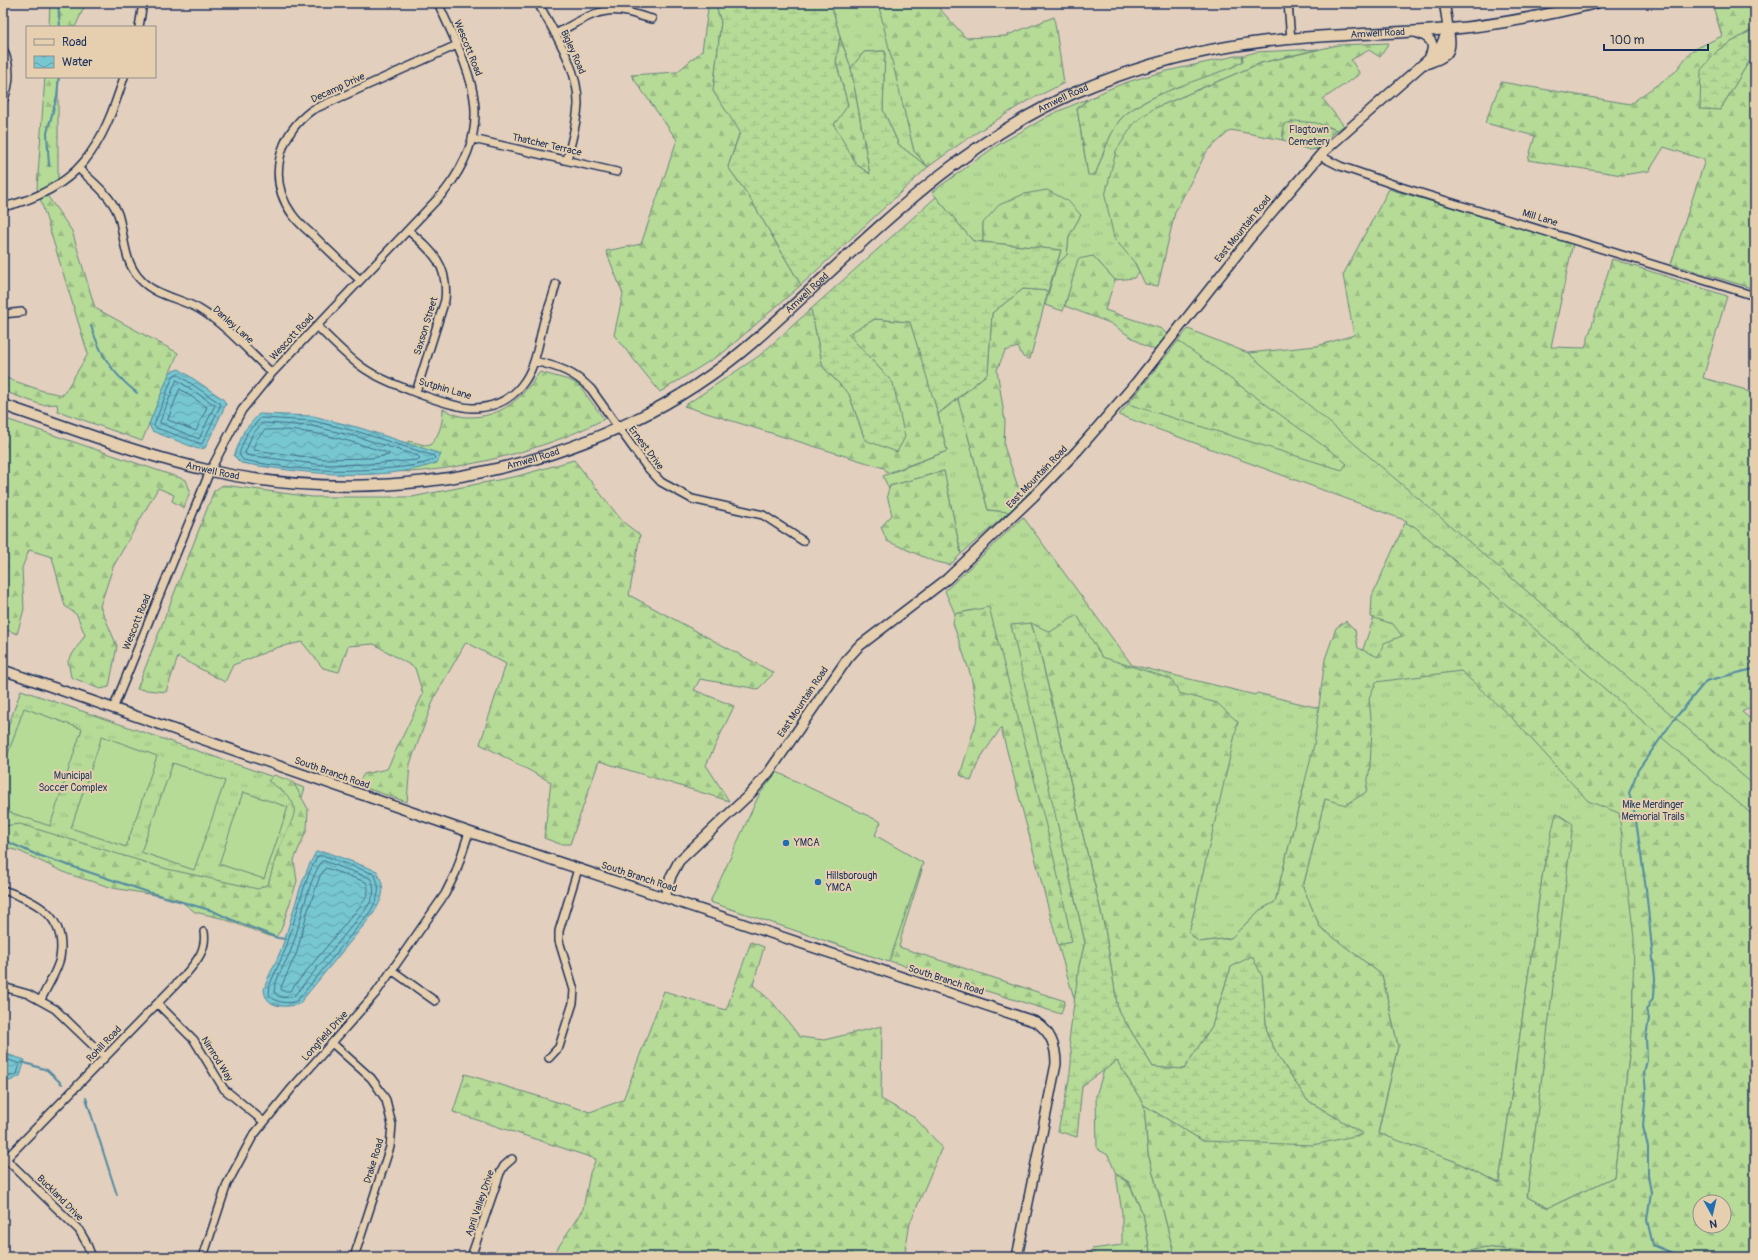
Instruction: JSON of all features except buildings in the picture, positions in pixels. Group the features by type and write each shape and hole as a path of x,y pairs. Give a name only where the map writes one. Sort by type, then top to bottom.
{"main road":[{"name":"Amwell Road","path":"3,405 161,457 210,471 299,484 347,486 416,483 466,476 514,465 562,450 618,426 664,403 721,367 747,347 929,183 972,150 1029,115 1098,83 1166,61 1233,46 1290,40 1448,29 1520,19 1596,3"}],"street":[{"path":"139,26 143,3"},
{"name":"Wescott Road","path":"113,709 210,471 242,410 272,373 408,230 455,178 466,156 473,139 475,109 473,86 438,3"},
{"name":"Bigley Road","path":"538,3 573,72 578,93 577,114 567,160"},
{"path":"1288,3 1290,40"},
{"name":"East Mountain Road","path":"665,897 671,876 679,861 751,793 769,772 848,658 858,647 947,579 1004,526 1077,451 1135,384 1250,238 1320,156 1427,61 1442,58 1449,51 1452,39 1448,29 1444,3"},
{"path":"555,34 592,15 609,10 622,11 652,19"},
{"path":"1412,31 1429,38 1433,47 1427,61"},
{"name":"Decamp Drive","path":"360,280 300,223 287,208 278,180 281,149 295,125 312,110 457,45"},
{"path":"3,49 7,58 10,73 9,82 3,101"},
{"path":"3,207 18,204 48,191 78,168 104,132 124,78"},
{"name":"Thatcher Terrace","path":"473,139 617,172"},
{"name":"Mill Lane","path":"1320,156 1340,166 1401,187 1755,296"},
{"name":"Danley Lane","path":"78,168 114,206 118,214 128,258 135,274 148,286 177,298 210,316 272,373"},
{"name":"Saxson Street","path":"408,230 433,253 439,261 443,271 446,289 445,300 416,392"},
{"name":"Sutphin Lane","path":"317,326 361,366 387,382 460,406 472,408 493,405 512,395 520,388 532,369 556,284"},
{"path":"3,314 22,312"},
{"name":"Ernest Drive","path":"535,361 575,374 591,389 653,474 675,491 701,502 751,511 763,515 803,541"},
{"name":"South Branch Road","path":"3,670 469,832 1023,1017 1042,1027 1052,1040 1055,1049 1056,1064 1017,1257"},
{"name":"Longfield Drive","path":"203,1257 227,1184 235,1166 263,1121 376,993 393,971 445,894 456,872 469,832"},
{"path":"549,1058 558,1048 573,1003 574,990 571,975 559,941 559,931 578,869"},
{"path":"3,890 37,904 51,917 57,930 60,958 41,1000"},
{"name":"Rohill Road","path":"4,1160 158,1004 197,961 205,941 204,932"},
{"path":"393,971 435,1001"},
{"path":"3,987 41,1000 64,1017 105,1057"},
{"name":"Nimrod Way","path":"158,1004 194,1040 224,1089 263,1121"},
{"name":"Drake Road","path":"332,1043 371,1078 386,1100 392,1125 390,1147 354,1257"},
{"name":"April Valley Drive","path":"471,1257 500,1173 504,1166 512,1159"},
{"name":"Buckland Drive","path":"4,1160 79,1230 92,1257"}],"green space":[{"path":"50,3 86,3 75,26 49,26"},
{"path":"705,3 715,3 721,22 713,91 740,131 728,167 748,195 801,285 724,352 660,392 614,335 623,294 606,251 641,244 677,140 631,75 677,72 702,51 708,9"},
{"path":"715,3 831,3 840,37 836,62 848,105 834,125 857,165 870,174 851,68 864,52 885,51 883,110 899,145 928,167 801,285 748,195 728,167 740,132 713,91 721,22"},
{"path":"831,3 879,3 914,151 928,167 899,145 883,110 885,51 864,52 851,68 840,37"},
{"path":"878,3 937,3 939,8 966,38 1005,36 1054,17 1064,83 1022,104 968,138 928,167 914,151"},
{"path":"1712,3 1755,3 1755,28 1718,50 1720,110 1748,63 1755,60 1755,289 1671,264 1705,160 1664,147 1649,171 1622,175 1528,160 1535,136 1485,123 1501,82 1630,104 1675,72 1691,51 1722,36"},
{"path":"1755,28 1755,60 1748,63 1720,110 1700,109 1701,70 1718,50"},
{"path":"840,37 851,68 870,174 857,165 833,125 848,105 836,62"},
{"path":"1389,43 1380,57 1369,50 1351,60 1360,74 1323,99 1344,126 1336,130 1330,127 1283,131 1283,140 1231,130 1207,151 1175,212 1158,286 1145,284 1135,263 1114,238 1105,196 1116,151 1135,122 1153,109 1261,63 1338,45"},
{"path":"1319,49 1261,63 1153,109 1135,263 1139,272 1134,278 1115,280 1093,256 1072,283 1063,311 1045,305 1057,264 1067,255 1069,236 1081,215 983,223 983,242 973,241 932,192 996,146 1052,114 1087,99 1077,109 1088,174 1095,175 1108,140 1115,127 1128,113 1141,104 1176,87 1243,61 1242,56 1256,52"},
{"path":"1235,56 1242,56 1243,61 1235,66 1156,96 1128,112 1119,121 1112,134 1095,175 1088,175 1077,108 1092,98 1130,81 1174,69"},
{"path":"45,78 58,78 58,181 44,191 72,231 95,308 178,353 142,441 58,411 57,404 42,405 3,391 3,377 43,391 63,395 88,354 37,188"},
{"name":"Flagtown Cemetery","path":"1295,121 1317,123 1336,130 1319,149 1309,150 1283,140 1284,124"},
{"path":"1389,189 1573,243 1551,347 1585,348 1612,259 1727,296 1703,378 1743,389 1755,396 1755,704 1742,712 1755,723 1755,786 1248,353 1317,346 1354,335 1343,275"},
{"path":"1047,190 1068,201 1081,215 1069,236 1067,255 1057,264 1061,250 983,242 983,223 999,205 1024,194"},
{"path":"936,197 973,241 1061,250 1048,291 1023,289 992,313 988,373 938,414 910,322 875,319 848,334 893,383 905,437 897,452 865,440 849,394 823,367 811,309"},
{"path":"1093,256 1115,280 1105,310 1162,329 1167,335 1155,350 1143,345 1110,323 1065,306 1078,259"},
{"path":"1023,289 1048,291 1030,359 1023,357 1018,347 1005,351 997,370 1005,421 1004,446 1018,487 1030,491 1009,512 988,510 958,399 988,373 992,313"},
{"path":"811,309 823,367 849,394 865,440 893,383 847,334 875,319 910,322 931,386 947,451 888,473 884,468 684,406 759,356"},
{"name":"Mike Merdinger Memorial Trails","path":"1188,329 1248,353 1755,762 1755,1055 1633,980 1632,1033 1614,1177 1548,1208 1527,1197 1566,877 1543,871 1499,1183 1454,1161 1378,1134 1398,1046 1382,975 1320,927 1303,887 1325,799 1304,785 1275,902 1260,910 1231,938 1199,942 1189,933 1220,797 1057,820 1085,942 1079,966 1075,1001 1058,945 1071,941 1067,919 974,610 955,614 945,591 1023,517 1132,665 1255,695 1257,693 1319,708 1319,710 1340,716 1407,521 1119,415"},
{"path":"1178,341 1347,464 1342,470 1128,404"},
{"path":"540,372 569,380 579,385 604,419 543,445 497,458 424,471 373,471 407,459 408,441 429,446 440,429 443,409 464,417 491,414 510,405 526,390"},
{"path":"958,399 988,510 1009,512 961,554 944,471 890,486 889,489 883,476 947,451 938,414"},
{"path":"3,418 186,480 190,491 184,508 172,501 174,495 158,488 113,567 100,606 117,646 109,687 100,689 71,677 68,661 85,635 77,615 65,606 52,557 29,550 22,568 24,609 17,634 3,628"},
{"path":"574,460 623,522 640,535 629,595 774,673 758,689 700,679 694,690 734,706 706,765 729,801 599,761 570,844 560,844 544,838 551,782 480,744 506,664 466,642 435,696 410,764 407,802 357,785 364,774 387,769 423,694 415,668 374,644 348,646 339,672 323,668 302,642 279,647 233,665 225,682 178,657 166,692 137,689 214,491 223,485 312,497 412,497 518,476"},
{"path":"944,471 961,554 950,565 933,561 887,541 881,527 892,515 887,495 890,486"},
{"path":"1405,523 1414,526 1755,817 1755,1257 1580,1257 1485,1247 1445,1257 1175,1257 1148,1153 1144,1105 1203,1141 1363,1134 1307,1100 1280,1059 1267,1035 1262,976 1231,967 1212,1026 1184,1069 1153,1067 1118,1010 1105,929 1039,648 1031,623 1050,632 1077,615 1102,657 1171,679 1179,693 1217,703 1238,722 1189,933 1199,942 1231,938 1260,910 1275,902 1314,745 1325,659 1336,628 1346,621 1355,630 1358,648 1378,657 1384,643 1402,636 1393,624 1371,617 1372,596","holes":["1461,671 1514,720 1588,801 1619,813 1634,938 1632,1033 1614,1177 1548,1208 1527,1197 1573,824 1556,813 1543,871 1499,1183 1454,1161 1378,1133 1398,1046 1382,975 1320,927 1303,887 1325,799 1346,805 1366,792 1370,766 1372,729 1369,698 1376,682"]},
{"path":"989,607 1054,858 1072,942 1058,945 1001,728 979,760 971,781 960,775 978,716 971,676 953,623 955,614"},
{"path":"1031,623 1039,648 1105,929 1118,1010 1153,1067 1184,1069 1212,1026 1231,967 1252,956 1262,976 1267,1035 1280,1059 1307,1100 1363,1134 1313,1145 1203,1141 1144,1105 1117,1061 1082,1086 1077,1137 1058,1131 1070,1072 1071,1049 1069,1041 1079,966 1085,942 1011,625"},
{"name":"Municipal Soccer Complex","path":"21,690 305,788 265,908 3,834 3,741"},
{"path":"24,708 82,729 50,826 3,810 3,768"},
{"path":"102,736 157,756 126,847 71,828"},
{"path":"173,763 225,781 194,870 141,852"},
{"name":"Hillsborough YMCA","path":"777,772 881,822 875,835 923,863 889,962 710,902 759,795"},
{"path":"274,775 293,782 308,809 307,829 294,860 297,881 281,930 275,938 221,918 195,912 178,899 113,888 68,874 19,851 3,847 3,826 20,824 167,869 258,889 268,884 278,851 290,824 294,809 293,803 288,796 268,781"},
{"path":"243,792 288,807 264,879 219,864"},
{"path":"914,863 922,870 899,947 1065,1001 1061,1014 828,942"},
{"path":"751,942 764,947 753,985 773,1003 800,1037 824,1040 882,1026 881,1099 915,1118 942,1147 910,1223 904,1257 552,1257 583,1209 590,1173 596,1159 453,1112 465,1074 590,1112 623,1100 664,991 726,1010"},
{"path":"1117,1061 1144,1105 1148,1153 1175,1257 1151,1257 1143,1214 1129,1182 1116,1174 1108,1155 1097,1149 1096,1096 1104,1070"},
{"path":"1116,1174 1128,1182 1143,1214 1151,1257 1085,1257 1092,1249 1122,1245 1122,1213"},
{"path":"1485,1247 1580,1257 1445,1257"}],"water":[{"path":"179,369 223,399 226,404 205,448 198,449 152,431 149,424 170,372"},
{"path":"259,414 313,416 360,428 441,454 437,463 391,473 314,473 241,463 234,456 244,431"},
{"path":"316,852 326,852 377,871 383,888 380,902 373,914 299,1004 288,1006 277,1005 268,1000 264,990 281,950 305,875"},
{"path":"3,1053 25,1060 20,1076 10,1081 3,1081"}],"waterway":[{"path":"58,3 60,26"},
{"path":"49,166 47,133 57,96 59,78"},
{"path":"91,326 103,355 108,363 128,386 137,393"},
{"path":"1682,1257 1653,1245 1647,1220 1651,1192 1648,1176 1648,1147 1643,1126 1646,1091 1644,1073 1647,1060 1646,1037 1649,1018 1646,1010 1654,996 1655,979 1646,889 1635,814 1629,793 1638,770 1673,721 1706,681 1753,669 1755,667"},
{"path":"3,840 35,854 148,892 213,911 278,938 286,939"},
{"path":"22,1062 47,1070 62,1084"},
{"path":"86,1098 117,1195"}],"place":[{"name":"YMCA","path":"786,843"},
{"name":"Hillsborough YMCA","path":"818,882"}]}
